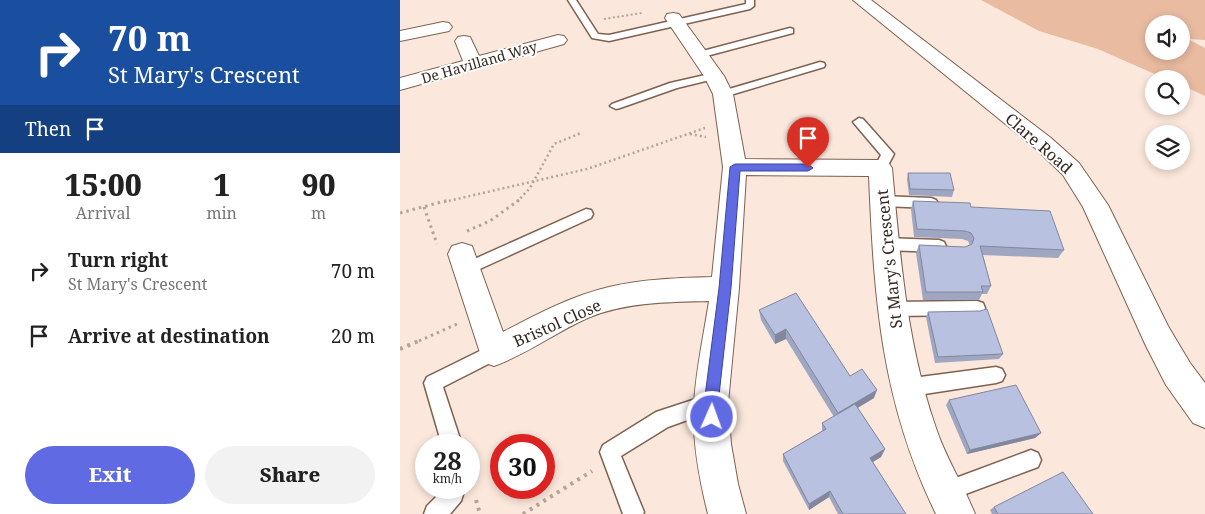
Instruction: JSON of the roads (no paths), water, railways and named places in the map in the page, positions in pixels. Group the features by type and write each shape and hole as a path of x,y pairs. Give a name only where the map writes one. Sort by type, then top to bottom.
{"street":[{"name":"Clare Road","path":"861,0 1043,143 1070,169 1095,205 1157,336 1178,374 1205,411"},
{"path":"675,20 716,86 735,167 725,288 711,404 719,484 727,514"},
{"path":"400,36 442,27"},
{"name":"De Havilland Way","path":"400,84 558,40"},
{"path":"464,41 473,63"},
{"name":"St Mary's Crescent","path":"735,167 880,168 888,283 905,388 926,454 950,503"},
{"name":"Bristol Close","path":"455,248 482,314 494,352 560,318 594,304 631,294 725,288"}],"lane":[{"path":"572,1 595,36 609,38 675,20 750,6 750,0"},
{"path":"716,86 790,31"},
{"path":"616,106 674,86 716,86 820,65"},
{"path":"859,122 888,154 880,168"},
{"path":"882,201 944,203"},
{"path":"455,248 586,214"},
{"path":"885,244 953,247"},
{"path":"892,309 978,308"},
{"path":"449,434 433,383 494,352"},
{"path":"905,388 996,374"},
{"path":"633,512 610,452 664,420 711,404"},
{"path":"950,503 1031,460"},
{"path":"435,514 449,499"}]}
